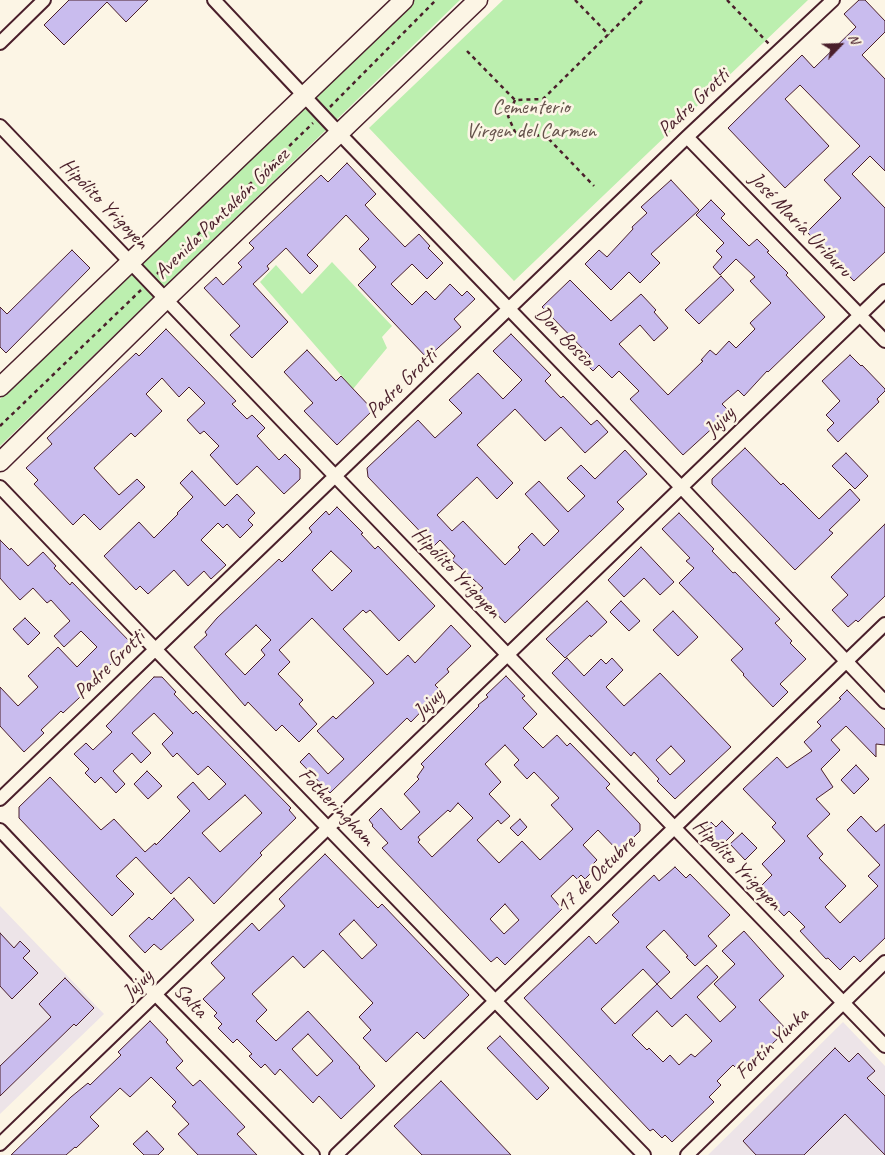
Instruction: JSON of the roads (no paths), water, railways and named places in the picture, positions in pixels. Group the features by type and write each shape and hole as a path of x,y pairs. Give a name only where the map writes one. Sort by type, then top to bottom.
{"main road":[{"name":"Avenida Pantaleón Gómez","path":"0,387 404,0"},
{"name":"Avenida Pantaleón Gómez","path":"0,462 166,299 478,0"}],"street":[{"path":"0,43 44,0"},
{"name":"Don Bosco","path":"214,0 339,133 681,487 885,702"},
{"name":"Padre Grotti","path":"0,799 508,308 833,0"},
{"name":"Hipólito Yrigoyen","path":"0,126 673,828 885,1046"},
{"name":"José María Uriburu","path":"687,137 885,341"},
{"name":"Jujuy","path":"0,1144 156,996 885,291"},
{"name":"Fotheringham","path":"0,487 644,1155"},
{"name":"17 de Octubre","path":"336,1155 885,624"},
{"name":"Salta","path":"0,830 156,996 312,1155"},
{"name":"Fortín Yunka","path":"687,1155 885,962"}],"park label":[{"name":"Cementerio Virgen del Carmen","path":"531,119"}]}
